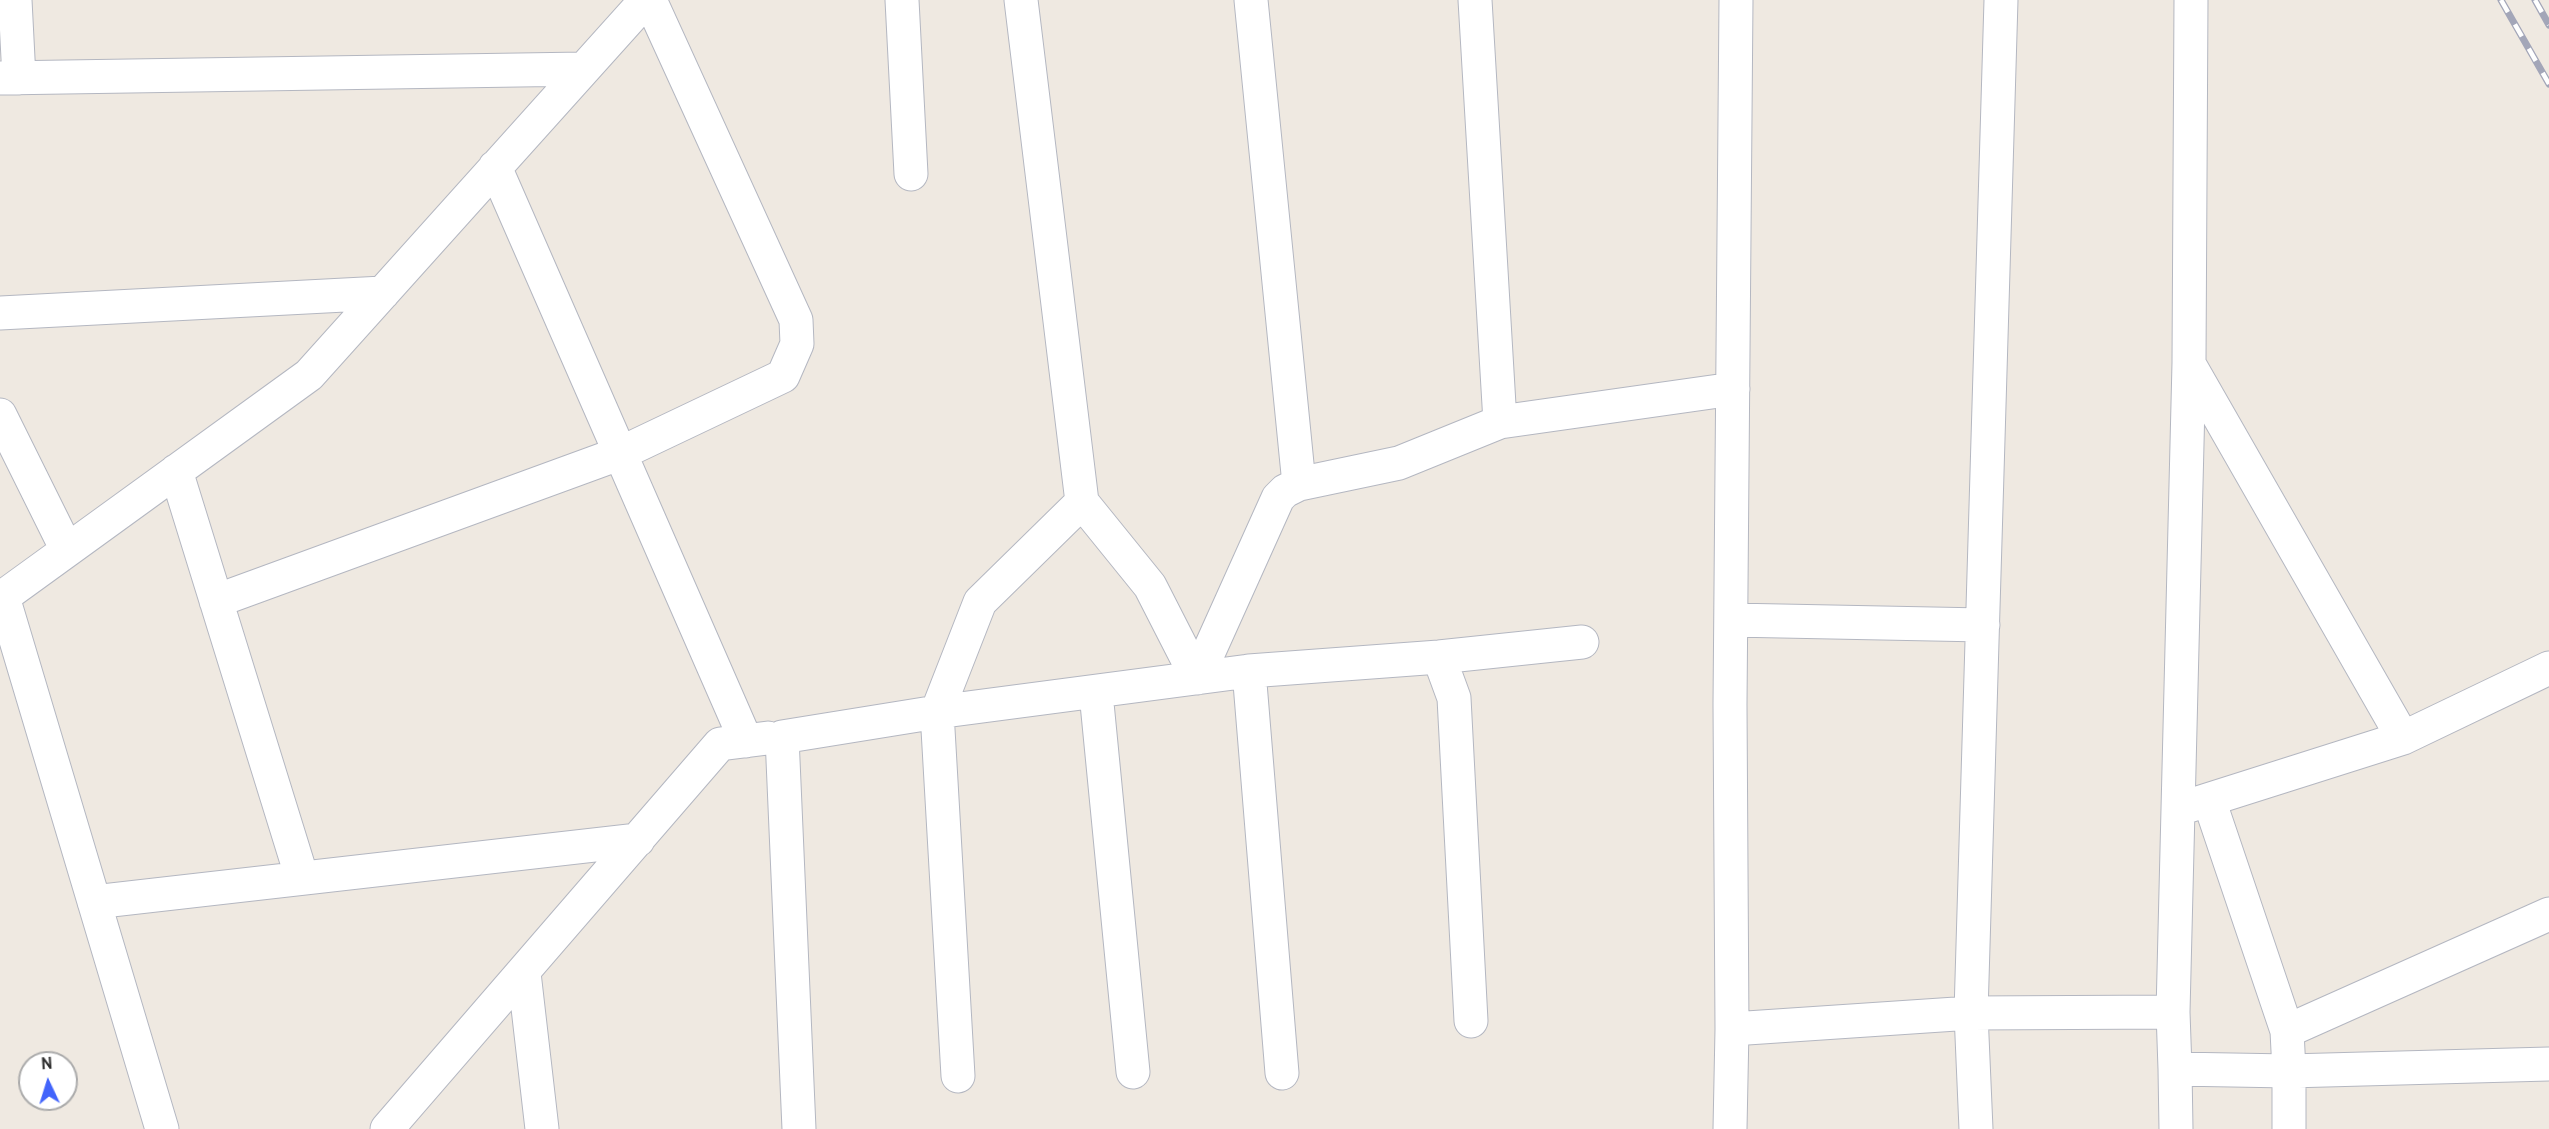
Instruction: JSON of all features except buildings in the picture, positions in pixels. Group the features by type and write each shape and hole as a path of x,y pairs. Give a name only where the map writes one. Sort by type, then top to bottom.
{"street":[{"path":"15,0 9,78 584,69"},
{"path":"162,1129 2,598 309,375 648,0 796,320 797,344 783,376 621,453 216,601"},
{"path":"902,0 911,174"},
{"path":"1020,0 1082,502 1150,586 1197,678"},
{"path":"1251,0 1299,484"},
{"path":"1475,0 1500,422"},
{"path":"1730,1129 1732,389 1736,0"},
{"path":"1976,1129 1971,1013 2001,0"},
{"path":"2176,1129 2173,1012 2194,805 2189,363 2191,0"},
{"path":"495,167 746,741"},
{"path":"0,313 383,293"},
{"path":"2189,363 2403,738"},
{"path":"1197,678 1278,498 1285,490 1299,484 1400,463 1500,422 1732,389"},
{"path":"0,415 67,550"},
{"path":"176,471 302,878"},
{"path":"958,1076 937,712 980,602 1082,502"},
{"path":"1731,620 1983,625"},
{"path":"387,1129 720,744 782,737 937,712 1096,693 1249,671 1439,657 1582,642"},
{"path":"1439,657 1454,698 1471,1021"},
{"path":"2194,805 2403,738 2549,668"},
{"path":"1249,671 1282,1073"},
{"path":"1096,693 1133,1072"},
{"path":"782,737 799,1129"},
{"path":"2194,805 2287,1031 2289,1129"},
{"path":"94,902 638,840"},
{"path":"2287,1031 2549,914"},
{"path":"524,973 542,1129"},
{"path":"1732,1029 1971,1013 2173,1012"},
{"path":"2175,1069 2289,1071 2549,1064"}],"railway":[{"path":"2501,0 2549,84"},
{"path":"2535,0 2549,25"}]}
